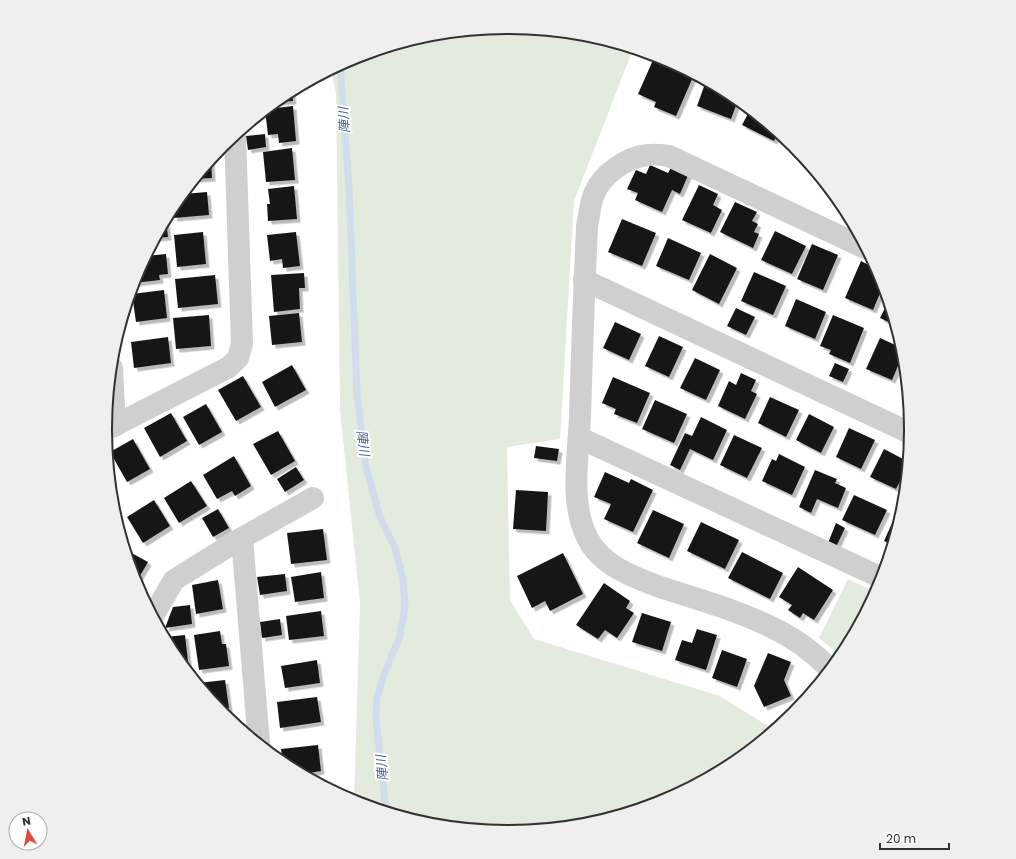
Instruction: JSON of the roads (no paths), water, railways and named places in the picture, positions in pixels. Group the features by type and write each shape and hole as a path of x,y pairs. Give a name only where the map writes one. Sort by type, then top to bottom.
{"street":[{"path":"112,427 229,367 238,358 242,344 235,143"},
{"path":"826,665 816,656 772,627 755,619 645,581 622,571 606,561 596,551 587,538 579,514 576,490 580,438 584,280 587,227 594,193 605,177 631,159 648,154 669,156 858,244"},
{"path":"584,280 904,429"},
{"path":"580,438 876,575"},
{"path":"156,610 174,580 242,538 314,498"},
{"path":"242,538 258,736"}],"waterway":[{"name":"陣川","path":"340,72 349,188 357,394 366,467 380,517 395,548 403,579 405,607 399,639 384,674 377,698 376,719 385,805"}]}
